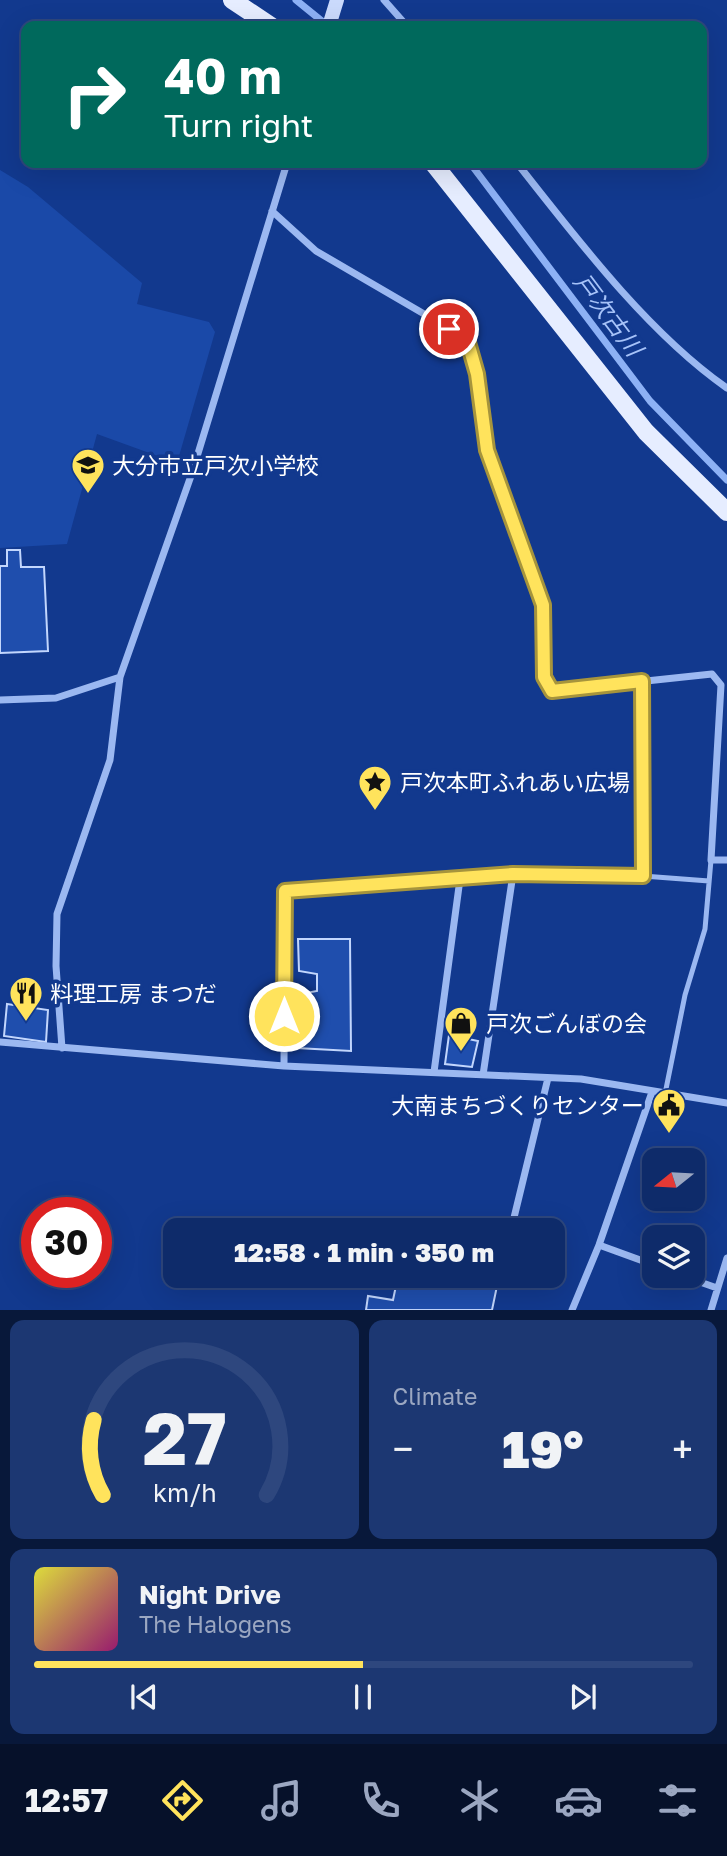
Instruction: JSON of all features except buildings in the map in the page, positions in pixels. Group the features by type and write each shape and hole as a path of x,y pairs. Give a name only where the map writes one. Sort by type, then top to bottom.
{"main road":[{"path":"232,0 264,21"},
{"path":"330,21 336,2"},
{"path":"437,168 646,432 727,512"}],"street":[{"path":"384,0 403,21"},
{"path":"62,1048 56,966 57,914 110,760 120,677 192,473 285,168"},
{"path":"521,168 636,305 701,370 727,387"},
{"path":"272,211 316,251 467,339 477,374 487,450 543,605 544,677 552,691 712,674 721,685 711,860 727,860"},
{"path":"0,700 56,698 120,677"},
{"path":"284,1066 285,891 513,874 483,1075"},
{"path":"434,1072 460,879"},
{"path":"0,1042 284,1066 581,1079 727,1103"},
{"path":"514,1218 548,1078"},
{"path":"572,1310 599,1245 652,1092"},
{"path":"599,1245 642,1261"},
{"path":"711,1310 727,1258"},
{"path":"705,1284 717,1289"}],"lane":[{"path":"642,681 643,876"},
{"path":"666,1094 685,995 705,929 711,860"},
{"path":"513,874 643,876 709,881"}],"shaded area":[{"path":"0,170 28,187 142,283 137,304 209,322 215,332 177,463 97,434 67,544 0,548"}],"waterway":[{"name":"戸次古川","path":"296,0 322,21"},
{"name":"戸次古川","path":"474,168 650,401 727,480"}],"place":[{"name":"大分市立戸次小学校","path":"88,495"},
{"name":"戸次本町ふれあい広場","path":"375,812"},
{"name":"料理工房 まつだ","path":"26,1023"},
{"name":"戸次ごんぼの会","path":"461,1053"},
{"name":"大南まちづくりセンター","path":"669,1135"}],"route":[{"path":"284,1016 285,891 513,874 643,876 642,681 552,691 544,677 543,605 487,450 477,374 467,339 449,329"}]}
